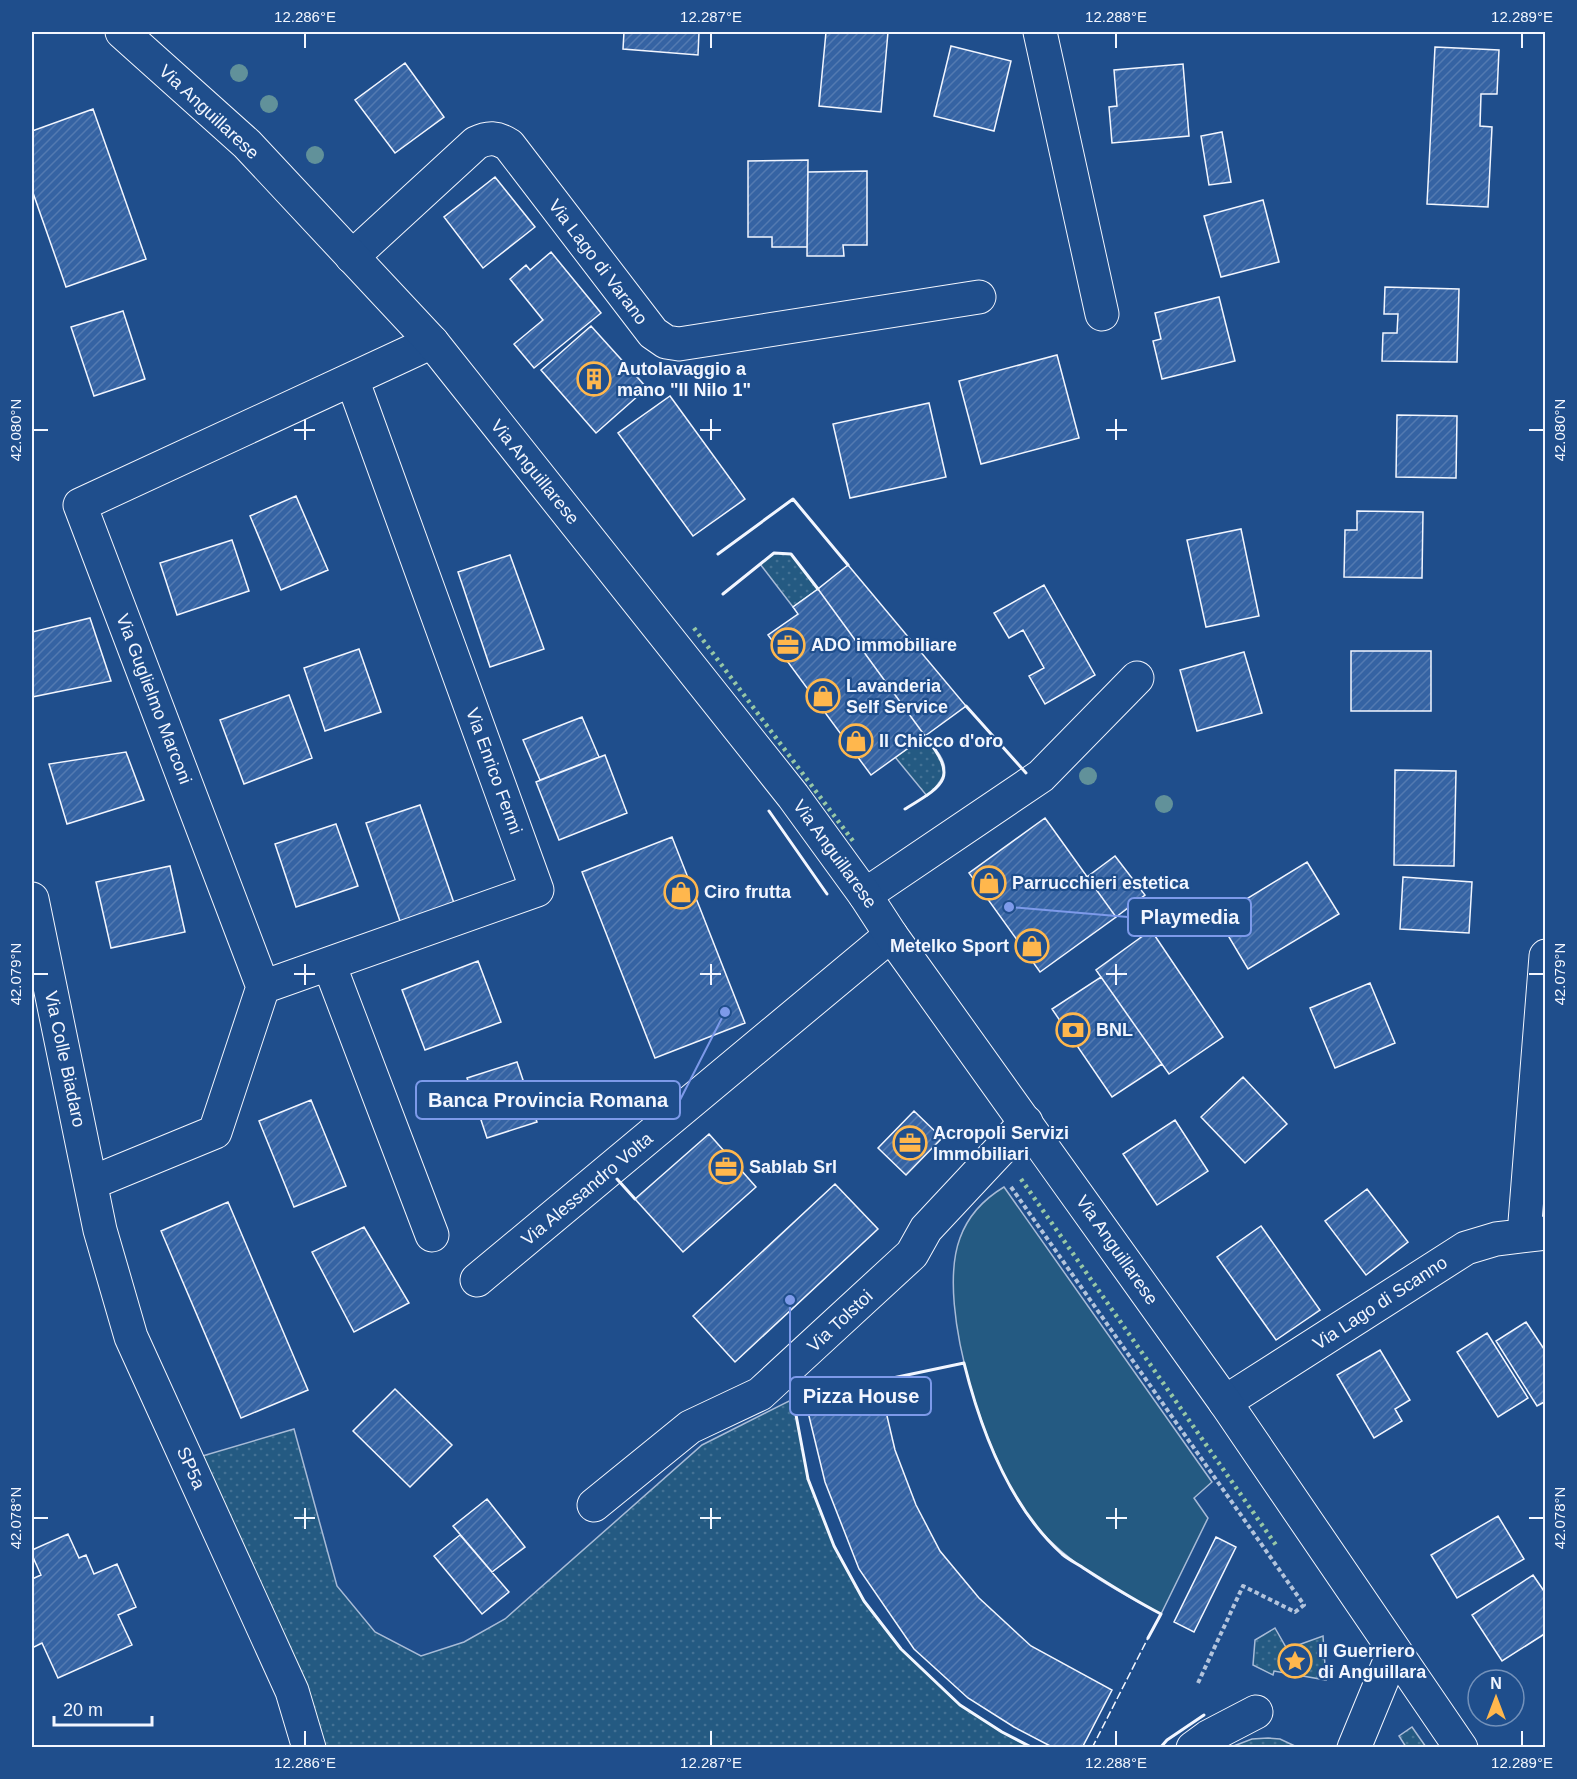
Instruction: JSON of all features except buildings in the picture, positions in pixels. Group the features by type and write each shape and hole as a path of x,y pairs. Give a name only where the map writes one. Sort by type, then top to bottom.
{"street":[{"name":"Via Anguillarese","path":"122,32 247,144 432,342 788,790 1226,1402 1461,1748"},
{"path":"1040,32 1102,314"},
{"name":"Via Lago di Varano","path":"352,257 476,143 485,138 494,138 508,145 652,333 666,342 679,344 979,297"},
{"name":"Via Guglielmo Marconi","path":"263,987 80,505 432,342"},
{"name":"Via Enrico Fermi","path":"263,987 537,890 352,379"},
{"path":"865,895 1041,776 1137,678"},
{"name":"Via Colle Biadaro","path":"32,899 91,1182"},
{"name":"Via Alessandro Volta","path":"477,1281 891,935"},
{"path":"1535,1234 1545,956"},
{"path":"329,964 432,1235"},
{"path":"91,1182 215,1132 263,987"},
{"name":"Via Tolstoi","path":"594,1505 690,1427 760,1394 912,1254 926,1229 1026,1122"},
{"name":"SP5a","path":"91,1182 100,1230 131,1336 292,1691 309,1748"},
{"name":"Via Lago di Scanno","path":"1226,1402 1466,1248 1496,1239 1535,1234"},
{"path":"1357,1746 1394,1651"},
{"path":"1193,1748 1208,1737 1256,1712"}],"path":[{"path":"991,1158 1304,1605 1295,1612 1243,1586 1198,1683"}],"shaded area":[{"path":"774,553 791,554 818,589 793,607 760,564"},
{"path":"925,736 938,753 944,766 941,779 927,796 895,757"},
{"path":"1004,1187 1212,1482 1194,1498 1208,1518 1161,1614 1094,1576 1048,1539 1018,1500 1000,1467 984,1428 970,1387 960,1345 954,1304 954,1268 960,1238 967,1222 983,1203"},
{"path":"793,1399 808,1479 834,1546 864,1601 901,1649 960,1705 1032,1748 322,1747 199,1457 294,1429 337,1586 375,1632 421,1656 464,1642 505,1619 702,1445"},
{"path":"1275,1628 1287,1649 1323,1636 1326,1680 1274,1671 1273,1675 1253,1665 1255,1640"},
{"path":"1412,1727 1426,1747 1406,1747 1399,1736"},
{"path":"1252,1739 1280,1739 1297,1747 1231,1747"}],"hedge":[{"path":"694,628 853,841"},
{"path":"1021,1179 1278,1548"}],"fence":[{"path":"1092,1748 1148,1638"}],"wall":[{"path":"718,554 793,499 848,565"},
{"path":"723,594 774,553 791,554 818,589"},
{"path":"966,706 1026,773"},
{"path":"905,809 930,793 943,779 942,762 925,736"},
{"path":"769,811 827,894"},
{"path":"617,1179 635,1199"},
{"path":"1033,1748 1002,1732 960,1705 901,1649 864,1601 834,1546 808,1479 793,1399 964,1363 979,1415 999,1466 1027,1513 1043,1535 1065,1556 1161,1614 1148,1638"},
{"path":"1160,1748 1167,1740 1204,1715"}],"place":[{"name":"Autolavaggio a mano \"Il Nilo 1\"","path":"594,379"},
{"name":"ADO immobiliare","path":"788,645"},
{"name":"Lavanderia Self Service","path":"823,696"},
{"name":"Il Chicco d'oro","path":"856,741"},
{"name":"Parrucchieri estetica","path":"989,883"},
{"name":"Ciro frutta","path":"681,892"},
{"name":"Playmedia","path":"1009,907"},
{"name":"Metelko Sport","path":"1032,946"},
{"name":"Banca Provincia Romana","path":"725,1012"},
{"name":"BNL","path":"1073,1030"},
{"name":"Acropoli Servizi Immobiliari","path":"910,1143"},
{"name":"Sablab Srl","path":"726,1167"},
{"name":"Pizza House","path":"790,1300"},
{"name":"Il Guerriero di Anguillara","path":"1295,1661"}]}
